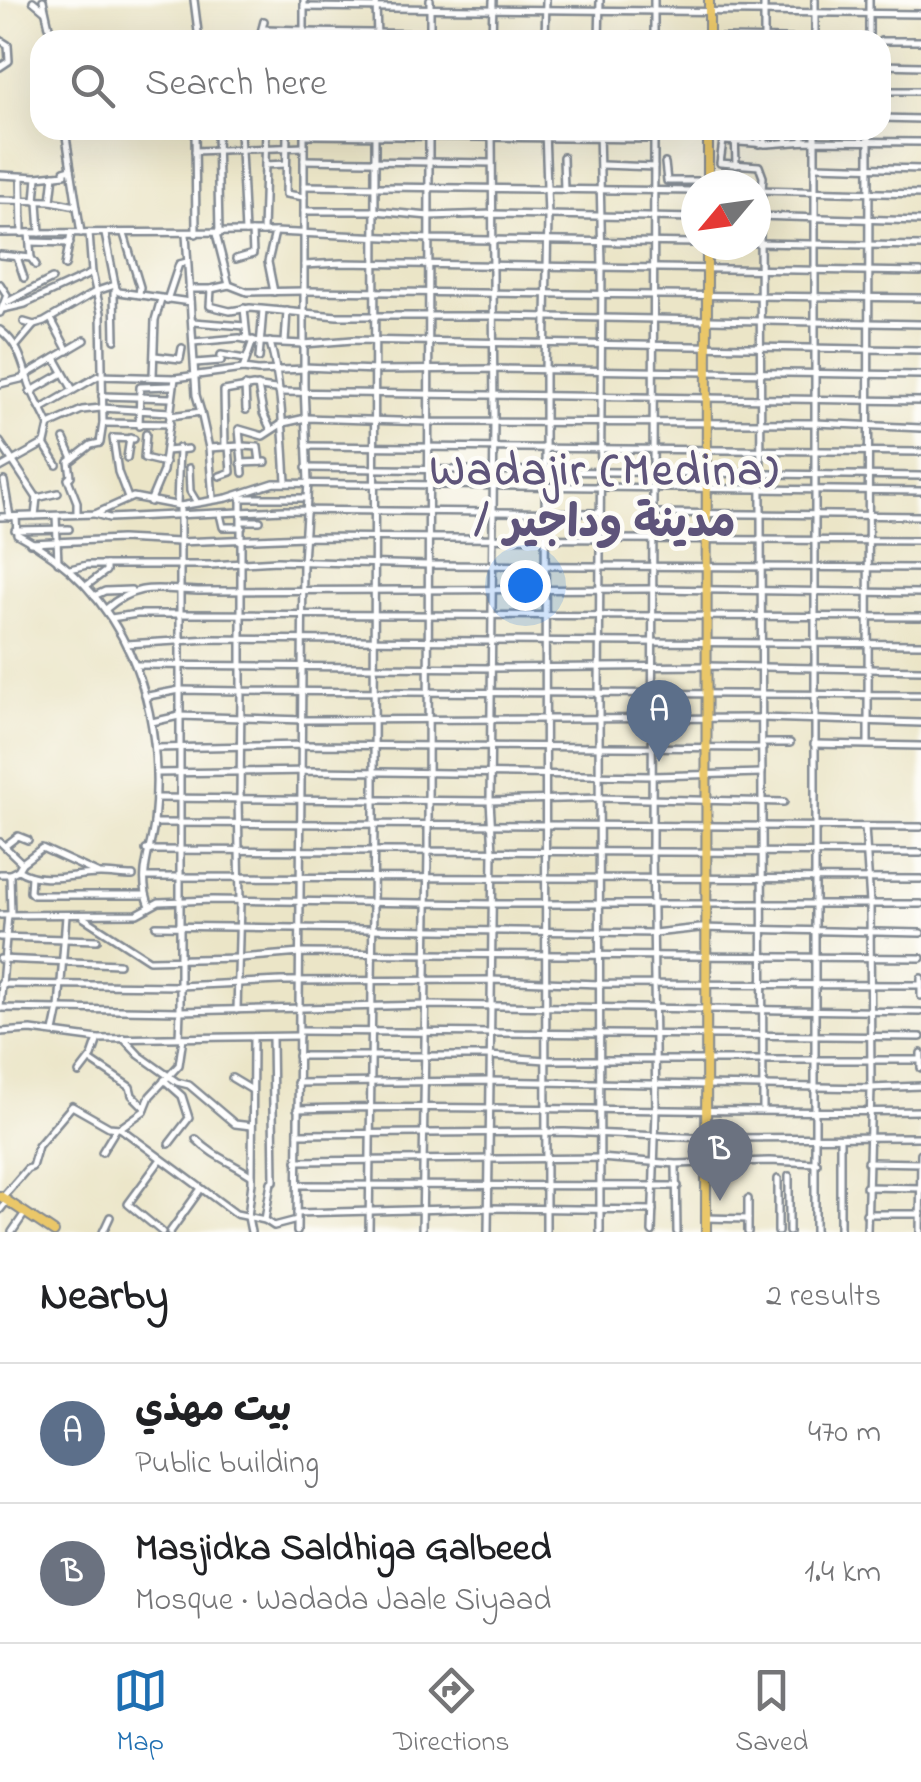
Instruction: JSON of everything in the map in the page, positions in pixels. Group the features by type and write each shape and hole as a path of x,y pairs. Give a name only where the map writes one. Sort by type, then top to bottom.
{"main road":[{"path":"709,0 709,30"},
{"path":"708,140 708,170"},
{"path":"706,1232 708,260"},
{"path":"3,1198 54,1232"}],"street":[{"path":"37,0 47,13 50,30"},
{"path":"194,0 198,30"},
{"path":"492,30 493,0"},
{"path":"599,30 600,0"},
{"path":"654,0 654,30"},
{"path":"764,0 764,30"},
{"path":"816,0 816,30"},
{"path":"870,0 870,30"},
{"path":"304,30 304,4 493,8 546,4 599,10 921,14"},
{"path":"376,4 377,30"},
{"path":"430,4 430,30"},
{"path":"545,30 546,4"},
{"path":"262,30 264,25 286,30"},
{"path":"0,40 8,45 9,61 0,67"},
{"path":"891,40 921,41"},
{"path":"891,65 921,66"},
{"path":"891,91 921,91"},
{"path":"891,118 921,119"},
{"path":"67,140 76,206 102,313 100,443 68,462 77,514"},
{"path":"195,140 196,234"},
{"path":"216,140 218,234 230,284"},
{"path":"236,259 253,254 240,140"},
{"path":"263,232 266,140"},
{"path":"286,140 287,196 304,197"},
{"path":"297,1232 303,562 308,482 304,140"},
{"path":"369,1232 375,140"},
{"path":"422,1232 428,875 429,140"},
{"path":"488,1232 493,851 492,140"},
{"path":"545,140 546,1232"},
{"path":"599,140 600,1232"},
{"path":"652,1232 656,1110 652,904 654,140"},
{"path":"760,170 759,166 720,163 724,140 762,144 921,142"},
{"path":"736,142 736,165"},
{"path":"815,1232 816,142"},
{"path":"868,744 870,142"},
{"path":"195,151 304,147"},
{"path":"563,156 564,190"},
{"path":"265,165 374,161 492,163"},
{"path":"665,163 667,181 681,182"},
{"path":"602,165 654,167"},
{"path":"816,166 921,169"},
{"path":"0,176 37,177 71,169"},
{"path":"51,201 54,175"},
{"path":"21,176 20,200 31,258 36,265"},
{"path":"37,177 40,234"},
{"path":"304,186 681,191"},
{"path":"771,190 921,194"},
{"path":"0,211 0,200 51,201 76,206"},
{"path":"304,211 681,218"},
{"path":"771,216 921,220"},
{"path":"274,292 268,262 275,232"},
{"path":"0,233 275,232 681,243"},
{"path":"65,266 71,233"},
{"path":"124,233 139,294"},
{"path":"105,234 119,292 190,302"},
{"path":"186,234 196,395 209,448 213,499"},
{"path":"30,242 70,242"},
{"path":"771,243 921,246"},
{"path":"0,255 31,258"},
{"path":"17,257 24,278"},
{"path":"761,260 764,1111"},
{"path":"153,376 155,320 179,264 187,262"},
{"path":"304,265 341,262 921,272"},
{"path":"3,308 25,304 92,274"},
{"path":"3,308 52,278"},
{"path":"0,284 5,290 3,308"},
{"path":"189,288 210,289 230,284 248,292 491,291 921,298"},
{"path":"17,345 34,325 96,292 116,287"},
{"path":"115,340 116,287"},
{"path":"210,289 210,306 230,311 244,308 376,317 921,324"},
{"path":"244,308 245,326 259,358"},
{"path":"243,368 263,310"},
{"path":"285,342 287,311"},
{"path":"50,319 68,351"},
{"path":"24,322 34,325"},
{"path":"192,322 245,326"},
{"path":"0,330 17,345 30,392 50,425 44,444 0,468"},
{"path":"0,384 25,377 86,340"},
{"path":"193,342 493,342 921,350"},
{"path":"270,342 283,422 286,482"},
{"path":"154,356 180,359 182,348"},
{"path":"195,363 221,361 221,355 245,360"},
{"path":"56,358 73,390"},
{"path":"139,426 140,387 243,368 921,375"},
{"path":"30,392 63,373"},
{"path":"41,409 102,376 153,376 174,382"},
{"path":"150,502 165,463 174,382"},
{"path":"220,476 231,472 224,392 245,386 376,396 493,394 921,401"},
{"path":"245,386 246,410"},
{"path":"258,386 271,430"},
{"path":"102,396 172,398"},
{"path":"50,425 82,410 101,408 170,418"},
{"path":"103,423 139,426 202,412"},
{"path":"242,474 239,429 261,436 283,422 306,418 374,422 816,423 921,428"},
{"path":"146,434 144,458 165,463"},
{"path":"127,458 132,439 113,438 118,472 128,498"},
{"path":"64,439 72,459"},
{"path":"0,442 37,498 35,516"},
{"path":"44,444 57,464"},
{"path":"209,448 258,446 263,462 241,462"},
{"path":"306,446 921,452"},
{"path":"102,1152 119,1127 146,1109 150,1096 181,1062 177,877 181,747 180,448"},
{"path":"166,451 188,449"},
{"path":"189,468 190,491 196,501"},
{"path":"306,468 921,476"},
{"path":"4,480 15,530 70,569 106,609 136,665 147,696 157,774 154,823 146,850 146,896 150,906"},
{"path":"242,496 256,486 286,482 921,491"},
{"path":"37,498 58,493"},
{"path":"238,1010 242,496"},
{"path":"96,514 128,498 178,506 242,496 307,498"},
{"path":"0,517 96,514 109,518 307,511 600,513"},
{"path":"220,513 223,527 260,521"},
{"path":"654,513 921,516"},
{"path":"56,516 58,562"},
{"path":"15,530 69,529"},
{"path":"30,543 304,536 921,541"},
{"path":"70,569 242,562 921,568"},
{"path":"86,586 107,571 106,565"},
{"path":"94,596 112,590 158,588 921,593"},
{"path":"106,609 134,590"},
{"path":"111,618 137,614 921,618"},
{"path":"126,644 180,640 921,644"},
{"path":"136,665 921,670"},
{"path":"147,696 180,690 921,694"},
{"path":"152,722 179,716 921,722"},
{"path":"156,748 708,747 790,743"},
{"path":"814,744 921,746"},
{"path":"157,774 762,773"},
{"path":"156,798 784,802"},
{"path":"154,823 921,828"},
{"path":"865,827 870,904 871,1112 866,1232"},
{"path":"28,840 18,836 2,844 31,876 133,876"},
{"path":"0,874 10,874 42,848 100,874"},
{"path":"146,850 921,853"},
{"path":"4,915 11,914 10,874"},
{"path":"31,876 30,894 146,896"},
{"path":"146,877 921,879"},
{"path":"49,878 50,896"},
{"path":"4,915 136,914 159,902 178,901 921,904"},
{"path":"4,915 0,1009 180,1011 426,1004 544,1009 921,1012"},
{"path":"54,1032 66,915"},
{"path":"82,916 145,959 301,954 921,958"},
{"path":"156,926 921,933"},
{"path":"3,937 96,940"},
{"path":"3,959 119,964"},
{"path":"1,984 178,986 372,980 921,983 921,996"},
{"path":"0,1032 54,1032 98,1039 253,1039 300,1033 425,1031 921,1037"},
{"path":"265,1220 274,1181 272,1037"},
{"path":"123,1038 182,1096 189,1118 169,1144"},
{"path":"80,1073 98,1039"},
{"path":"251,1232 248,1218 253,1039"},
{"path":"921,1052 921,1068"},
{"path":"298,1056 921,1060"},
{"path":"90,1060 130,1087 132,1096 146,1109"},
{"path":"165,1077 190,1085 234,1124 251,1126"},
{"path":"232,1078 252,1090"},
{"path":"297,1082 921,1086"},
{"path":"0,1210 3,1198 26,1169 32,1167 38,1146 72,1106 108,1127 119,1127 236,1214 265,1220 274,1229 297,1217 369,1212 487,1208 653,1210"},
{"path":"297,1109 921,1111"},
{"path":"298,1134 601,1132 708,1138 921,1137"},
{"path":"840,1138 840,1232"},
{"path":"196,1139 213,1155 252,1176"},
{"path":"920,1232 921,1153"},
{"path":"298,1160 600,1158 676,1164 817,1163"},
{"path":"161,1159 128,1204 166,1232 200,1190"},
{"path":"868,1162 921,1163"},
{"path":"676,1164 677,1232"},
{"path":"789,1176 789,1232"},
{"path":"778,1179 778,1232"},
{"path":"298,1185 678,1186"},
{"path":"866,1187 921,1188"},
{"path":"748,1199 748,1232"},
{"path":"12,1232 24,1213"},
{"path":"866,1214 920,1214"},
{"path":"103,1232 110,1217"},
{"path":"706,1218 748,1218"}],"place":[{"name":"بيت مهذي","path":"659,762"},
{"name":"Masjidka Saldhiga Galbeed","path":"720,1201"}],"district":[{"name":"Wadajir (Medina) / مدينة وداجير","path":"605,494"}]}
